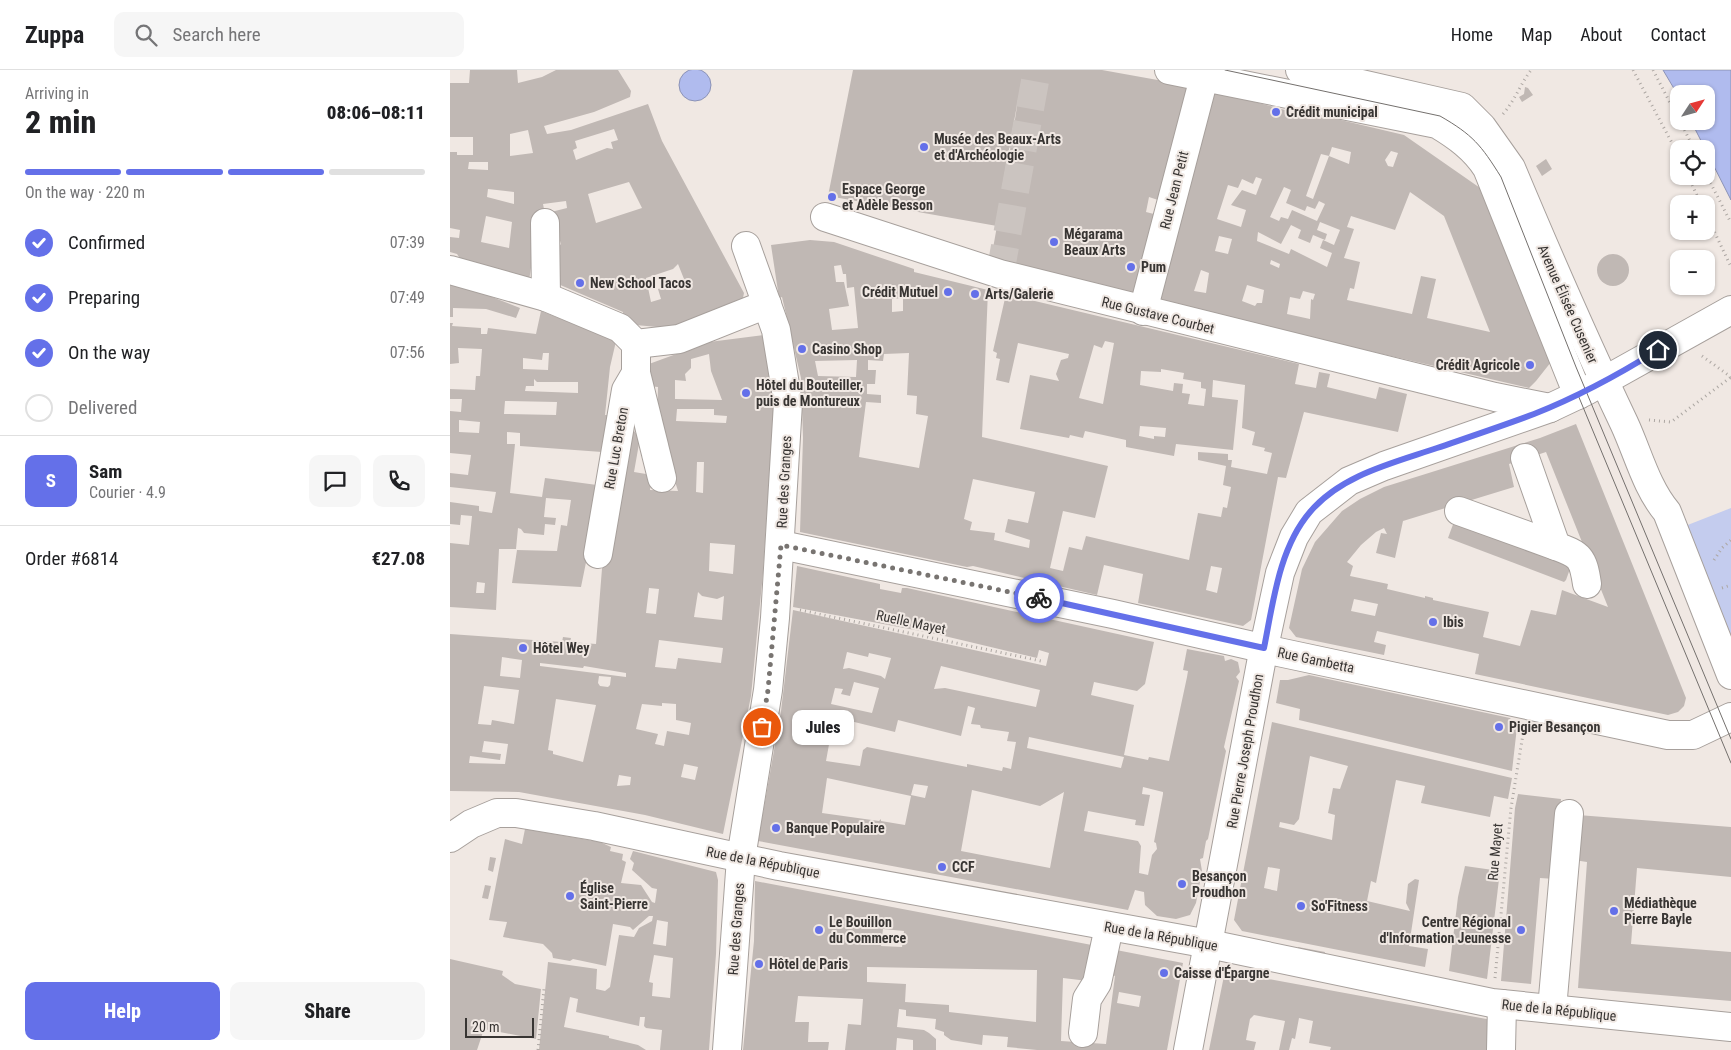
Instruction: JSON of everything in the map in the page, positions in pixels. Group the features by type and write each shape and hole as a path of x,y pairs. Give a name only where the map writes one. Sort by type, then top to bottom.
{"street":[{"path":"1170,70 1205,73 1437,124 1476,152 1492,178 1578,395"},
{"name":"Avenue Élisée Cusenier","path":"1300,70 1462,107 1484,129 1510,168 1603,382 1656,498 1667,512 1731,675"},
{"name":"Rue Jean Petit","path":"1143,311 1205,73"},
{"name":"Rue Gustave Courbet","path":"825,217 1000,274 1495,397"},
{"path":"545,222 546,297"},
{"name":"Rue des Granges","path":"727,1050 741,858 768,690 781,545 788,403 776,330 746,246"},
{"path":"450,270 546,297 620,328 636,344 679,339 768,304"},
{"name":"Rue Pierre Joseph Proudhon","path":"1188,1050 1264,648 1280,573 1294,537 1310,512 1349,481 1384,466 1450,444 1520,442 1550,408 1603,382 1731,310"},
{"name":"Rue Luc Breton","path":"598,554 626,390 636,373 636,344"},
{"path":"636,373 662,478"},
{"path":"1495,397 1550,408"},
{"name":"Rue Pierre Joseph Proudhon","path":"1450,444 1495,397"},
{"path":"1520,442 1556,546"},
{"path":"1459,511 1575,553 1581,558 1586,584"},
{"name":"Rue Gambetta","path":"781,545 1113,614 1283,653 1668,735 1693,735 1731,717"},
{"name":"Rue de la République","path":"450,838 471,824 497,813 516,813 594,826 741,858 1209,944 1497,1004 1731,1027"},
{"path":"1552,1010 1569,814"},
{"path":"1083,1033 1087,999 1097,983 1109,927"},
{"path":"1497,1004 1501,1050"}],"path":[{"path":"1484,129 1501,116 1513,102 1521,84 1531,70"},
{"path":"1633,70 1670,140"},
{"path":"1652,70 1670,103"},
{"path":"1712,185 1731,222"},
{"path":"1715,233 1731,267"},
{"path":"1641,419 1670,422 1731,377 1701,356"},
{"name":"Ruelle Mayet","path":"776,605 1041,661"},
{"name":"Rue Mayet","path":"1497,1004 1511,808 1528,704"},
{"path":"538,1050 544,989"}],"shaded area":[{"path":"695,69 701,70 706,74 710,79 710,91 706,96 701,100 695,101 689,100 684,96 680,91 679,85 680,79 684,74 689,70"},
{"path":"1663,70 1731,70 1731,200 1715,168 1715,140 1701,140 1696,130 1715,130 1715,85 1672,85"},
{"path":"1731,508 1731,652 1680,528"}],"building":[{"path":"470,70 517,70 518,83 542,77 556,70 618,70 631,91 630,97 594,112 544,126 547,134 571,130 648,104 662,141 744,293 743,298 669,328 624,324 623,312 558,284 556,250 561,244 551,212 567,208 566,201 543,204 545,214 539,215 529,281 465,266 457,254 450,252 450,237 459,238 460,230 450,228 450,152 457,152 457,155 473,155 473,137 450,137 450,83 469,83","holes":["614,129 618,140 611,142 613,149 607,148 576,160 573,150 577,148 575,141","528,130 533,153 510,156 510,134","469,162 488,162 488,170 468,169","629,182 642,208 596,223 588,194","488,189 514,192 514,204 487,197","486,216 512,222 509,248 481,242","678,264 684,279 658,289 661,299 651,302 646,278 673,269"]},
{"path":"853,70 1102,70 1191,86 1161,201 1149,197 1146,212 1158,215 1137,299 990,265 997,226 828,196","holes":["1019,94 1004,188 1002,188"]},
{"path":"1525,87 1533,95 1522,102 1519,97 1524,94"},
{"path":"1210,90 1285,110 1286,107 1404,135 1483,190 1551,362 1529,388 1158,302","holes":["1332,147 1351,152 1349,164 1329,156","1391,151 1398,153 1393,167 1388,166 1385,160","1321,154 1329,156 1313,199 1306,196","1256,177 1262,179 1256,195 1242,190 1231,205 1246,210 1241,227 1217,219 1228,185 1238,188 1242,179 1253,184","1284,187 1291,190 1286,203 1305,211 1307,206 1315,209 1319,201 1325,204 1317,221 1292,210 1288,219 1281,217 1279,221 1270,217","1410,192 1444,216 1490,332 1427,318 1436,279 1421,276 1412,314 1347,300 1350,288 1354,289 1360,262 1344,258 1354,229 1347,227 1351,216 1395,230","1320,222 1340,230 1334,245 1323,240 1320,248 1332,253 1327,267 1291,249 1289,254 1257,241 1258,232 1281,244 1291,225 1301,230 1298,238 1310,243 1313,235 1325,240 1327,234 1317,230","1219,236 1232,239 1228,254 1215,251","1271,260 1280,264 1279,268 1270,264","1201,270 1209,273 1206,293 1194,291","1247,285 1264,290 1262,303 1257,303 1255,306 1242,301","1303,291 1315,294 1313,300 1311,299 1310,319 1287,314 1290,297 1300,299"]},
{"path":"1546,159 1552,169 1542,176 1536,166"},
{"path":"810,240 834,242 914,269 914,272 988,290 982,437 1108,466 1095,518 1063,511 1050,568 1063,571 1069,547 1082,550 1086,536 1189,560 1198,513 1221,517 1223,507 1227,508 1231,487 1223,485 1226,466 1198,460 1198,452 1228,454 1228,460 1232,460 1231,467 1267,474 1272,453 1264,451 1265,448 1252,445 1255,432 1242,428 1245,385 1213,380 1212,397 1238,400 1233,450 1176,444 1174,456 1126,447 1126,440 1085,431 1083,438 1070,435 1069,438 1020,429 1030,375 1059,381 1056,374 1061,360 1068,358 1069,354 1018,343 1009,383 996,380 1000,359 996,358 997,353 993,351 1006,294 1299,364 1295,384 1316,388 1319,372 1330,374 1327,387 1376,399 1379,387 1407,394 1398,432 1304,412 1286,478 1278,477 1251,620 1243,626 1138,603 1143,574 1104,565 1097,595 973,566 967,567 800,532 803,438 801,378 782,297 779,298 771,245","holes":["841,265 843,274 846,274 847,288 854,287 858,328 832,330 829,309 849,306 844,282 836,282 834,266","903,298 903,311 892,312 892,299","1105,341 1114,343 1103,404 1079,398 1094,345 1102,348","909,353 907,395 917,396 916,414 928,416 919,468 859,457 866,402 881,403 881,395 867,394 867,384 875,384 876,370 868,370 868,360 883,361 884,354","857,360 856,377 818,376 815,361","1161,369 1184,373 1183,379 1201,382 1201,388 1206,389 1204,406 1188,404 1190,394 1182,393 1183,384 1174,383 1173,391 1140,385 1141,371 1161,372","1140,426 1166,428 1165,437 1154,436 1154,439 1139,436","973,479 1035,492 1028,523 1008,519 1005,532 1030,540 1029,548 994,540 995,533 970,530 972,522 964,519","1211,566 1222,568 1217,593 1206,590"]},
{"path":"1613,254 1624,259 1629,270 1624,281 1613,286 1602,281 1597,270 1602,259"},
{"path":"450,285 494,292 492,297 520,308 516,318 486,309 453,308 453,317 450,317"},
{"path":"541,311 586,329 617,337 610,367 605,415 616,415 581,587 512,583 517,550 557,551 561,525 567,526 571,500 546,498 544,517 556,518 555,525 545,524 544,535 524,533 518,528 516,549 499,549 496,610 450,607 450,543 469,545 472,516 461,515 460,525 450,524 450,502 479,506 479,511 492,513 496,492 450,487 450,473 468,475 471,455 450,453 450,411 461,412 462,399 450,399 450,389 475,390 476,376 480,376 482,349 458,348 459,363 450,364 450,323 453,323 452,326 481,328 481,334 487,334 488,328 536,334","holes":["543,353 549,353 548,370 523,369 523,358 542,360","534,379 537,382 578,382 578,393 525,391 526,386 534,386","505,401 557,402 556,415 504,414","459,420 480,422 479,433 459,432","507,432 520,433 520,446 602,452 597,485 545,478 542,497 510,493 515,444 507,444","477,582 485,583 484,593 476,593"]},
{"path":"764,335 774,404 763,573 751,696 723,834 645,815 519,792 450,791 450,634 562,642 563,637 571,638 570,642 596,644 603,556 628,424 640,438 634,472 652,475 650,490 678,491 657,425 658,387 648,386 649,364 709,342","holes":["709,354 711,371 722,400 675,399 675,380 686,381 685,374 691,368 691,359","677,409 714,409 714,415 727,416 726,423 676,421","697,462 704,462 703,493 696,492","710,543 735,545 733,574 709,571","649,588 659,589 656,614 646,613","698,592 702,596 717,599 724,596 722,620 694,617","659,640 723,648 721,663 678,658 676,669 655,667","502,657 522,660 520,678 500,676","540,663 583,668 584,666 626,673 626,677 540,666","599,676 611,677 608,687 600,686 598,683","484,686 519,690 514,724 492,720 491,725 478,724","556,699 596,705 583,762 553,754 553,751 548,750","662,703 676,704 676,720 691,723 689,735 667,731 664,746 655,744 658,734 636,729 642,704 662,706","484,741 508,744 505,764 469,763 470,756 500,760 501,754 482,752","684,764 698,767 695,780 681,777","619,775 631,777 630,785 617,786"]},
{"path":"1576,424 1686,698 1684,706 1678,712 1668,715 1475,674 1479,654 1377,631 1374,642 1386,645 1384,655 1296,637 1289,628 1302,569 1315,542 1342,511 1384,487 1540,438","holes":["1546,452 1608,607 1562,590 1556,615 1531,610 1520,646 1483,637 1489,612 1433,600 1433,598 1425,596 1425,598 1387,589 1388,584 1350,576 1353,566 1347,562 1361,545 1376,532 1384,528 1387,534 1381,533 1376,553 1395,558 1403,521 1514,487 1509,464","1354,599 1378,604 1375,616 1351,611"]},
{"path":"1455,519 1572,563 1566,580 1564,582 1448,538"},
{"path":"797,566 880,584 880,589 901,593 902,588 907,588 1154,642 1145,684 1137,691 1094,682 1091,695 1134,705 1124,755 1148,760 1149,757 1169,761 1188,671 1183,670 1187,649 1224,656 1225,661 1231,659 1238,662 1240,672 1236,677 1239,681 1224,747 1226,751 1208,839 1203,858 1200,859 1202,871 1196,903 1190,915 1176,919 1157,916 1145,905 1144,892 1135,890 1128,910 758,841 781,711 793,610 1046,666 1049,653 1039,650 1037,658 936,634 793,607","holes":["847,652 868,657 869,653 891,658 885,679 881,676 849,668 843,669","941,666 1040,690 1036,707 945,688 934,689","854,682 879,688 872,713 831,704 835,688 843,689 841,694 850,696","968,706 975,708 971,724 980,725 981,728 1009,732 1007,741 1016,742 1011,769 1003,767 1002,771 967,764 967,767 867,747 863,750 860,766 826,761 834,717 895,732 898,720 961,736","1029,737 1124,757 1121,768 1027,748","827,778 911,796 905,825 881,821 881,819 879,821 822,813","914,784 928,786 925,798 911,795","1143,787 1163,792 1154,842 1157,849 1152,855 1148,875 1139,873 1141,846 1138,841 1084,831 1088,811 1136,820 1135,825 1144,826 1150,795 1142,794","972,790 1040,806 1064,792 1050,868 961,851"]},
{"path":"1309,675 1510,718 1517,727 1512,771 1299,720 1300,709 1276,703 1280,680"},
{"path":"1272,722 1512,778 1508,799 1494,796 1490,817 1421,803 1425,786 1396,780 1376,883 1371,881 1367,901 1410,911 1406,903 1408,884 1415,879 1419,880 1409,946 1428,949 1425,967 1242,931 1234,920","holes":["1310,756 1348,766 1340,789 1333,788 1328,813 1335,815 1332,840 1279,827 1280,822 1294,825 1299,819","1268,867 1280,869 1277,891 1264,888"]},
{"name":"Centre Régional d'Information Jeunesse","path":"1518,794 1561,799 1555,879 1540,878 1531,984 1501,981 1515,808"},
{"path":"1578,815 1731,827 1731,877 1637,868 1631,944 1731,952 1731,1001 1578,988 1587,862 1574,860"},
{"path":"525,829 600,842 611,847 610,851 623,854 622,860 626,862 621,883 641,885 652,902 655,903 657,889 652,888 632,870 634,863 630,859 633,851 716,872 718,880 716,954 709,1050 660,1050 662,1030 646,1028 644,1026 645,1017 640,1017 639,1026 576,1012 578,999 570,997 564,1027 609,1036 609,1038 638,1045 646,1050 539,1050 548,962 597,969 596,989 605,991 610,987 619,935 634,937 639,928 652,921 653,916 649,916 633,930 630,927 613,924 606,966 573,959 570,961 553,958 552,953 543,944 503,937 507,922 489,920 505,839 522,844","holes":["657,920 668,922 666,946 653,944","654,955 673,958 670,998 652,996 653,983 649,982"]},
{"path":"490,857 496,858 493,872 488,870"},
{"path":"1465,866 1500,871 1487,979 1449,971 1458,897"},
{"path":"755,881 1097,946 1088,981 1063,978 1061,1041 1106,1044 1115,976 1107,973 1111,949 1183,963 1167,1050 1037,1050 1007,1047 1008,1037 983,1035 982,1045 951,1040 944,1035 944,1032 935,1029 936,1019 906,1016 906,1010 899,1009 897,1027 924,1030 936,1039 936,1050 913,1050 913,1040 897,1038 896,1050 845,1050 848,1024 861,1025 863,999 798,996 795,1022 809,1022 808,1042 829,1042 828,1050 743,1050 754,941","holes":["883,929 904,931 902,947 881,946","867,967 1037,970 1036,1022 949,1012 949,1005 905,1002 906,984 867,982","1119,992 1141,996 1139,1007 1117,1003"]},
{"path":"485,885 491,886 488,899 482,898"},
{"path":"1298,947 1325,952 1324,957 1297,952"},
{"path":"450,959 503,971 502,975 515,984 541,989 536,1039 484,1029 477,1050 450,1050"},
{"path":"1225,971 1492,1020 1493,1050 1330,1050 1331,1047 1309,1043 1313,1021 1299,1018 1295,1039 1292,1038 1289,1050 1279,1050 1285,1021 1254,1015 1250,1019 1246,1040 1256,1042 1254,1050 1209,1050"}],"tunnel":[{"path":"1000,274 1037,70"}],"tram line":[{"path":"1225,70 1440,116 1469,135 1482,149 1501,177 1576,367 1731,739"},
{"path":"1578,395 1731,763"}],"way so far":[{"path":"762,727 768,690 781,545 1039,598"}],"place":[{"name":"Crédit municipal","path":"1276,112"},
{"name":"Musée des Beaux-Arts et d'Archéologie","path":"924,147"},
{"name":"Espace George et Adèle Besson","path":"832,197"},
{"name":"Mégarama Beaux Arts","path":"1054,242"},
{"name":"Pum","path":"1131,267"},
{"name":"New School Tacos","path":"580,283"},
{"name":"Crédit Mutuel","path":"948,292"},
{"name":"Arts/Galerie","path":"975,294"},
{"name":"Casino Shop","path":"802,349"},
{"name":"Crédit Agricole","path":"1530,365"},
{"name":"Hôtel du Bouteiller, puis de Montureux","path":"746,393"},
{"name":"Ibis","path":"1433,622"},
{"name":"Hôtel Wey","path":"523,648"},
{"name":"Jules","path":"762,727"},
{"name":"Pigier Besançon","path":"1499,727"},
{"name":"Banque Populaire","path":"776,828"},
{"name":"CCF","path":"942,867"},
{"name":"Besançon Proudhon","path":"1182,884"},
{"name":"Église Saint-Pierre","path":"570,896"},
{"name":"So'Fitness","path":"1301,906"},
{"name":"Médiathèque Pierre Bayle","path":"1614,911"},
{"name":"Le Bouillon du Commerce","path":"819,930"},
{"name":"Centre Régional d'Information Jeunesse","path":"1521,930"},
{"name":"Hôtel de Paris","path":"759,964"},
{"name":"Caisse d'Épargne","path":"1164,973"}],"route":[{"path":"1039,598 1264,648 1280,573 1294,537 1310,512 1327,496 1349,481 1384,466 1550,408 1586,391 1658,350"}]}
